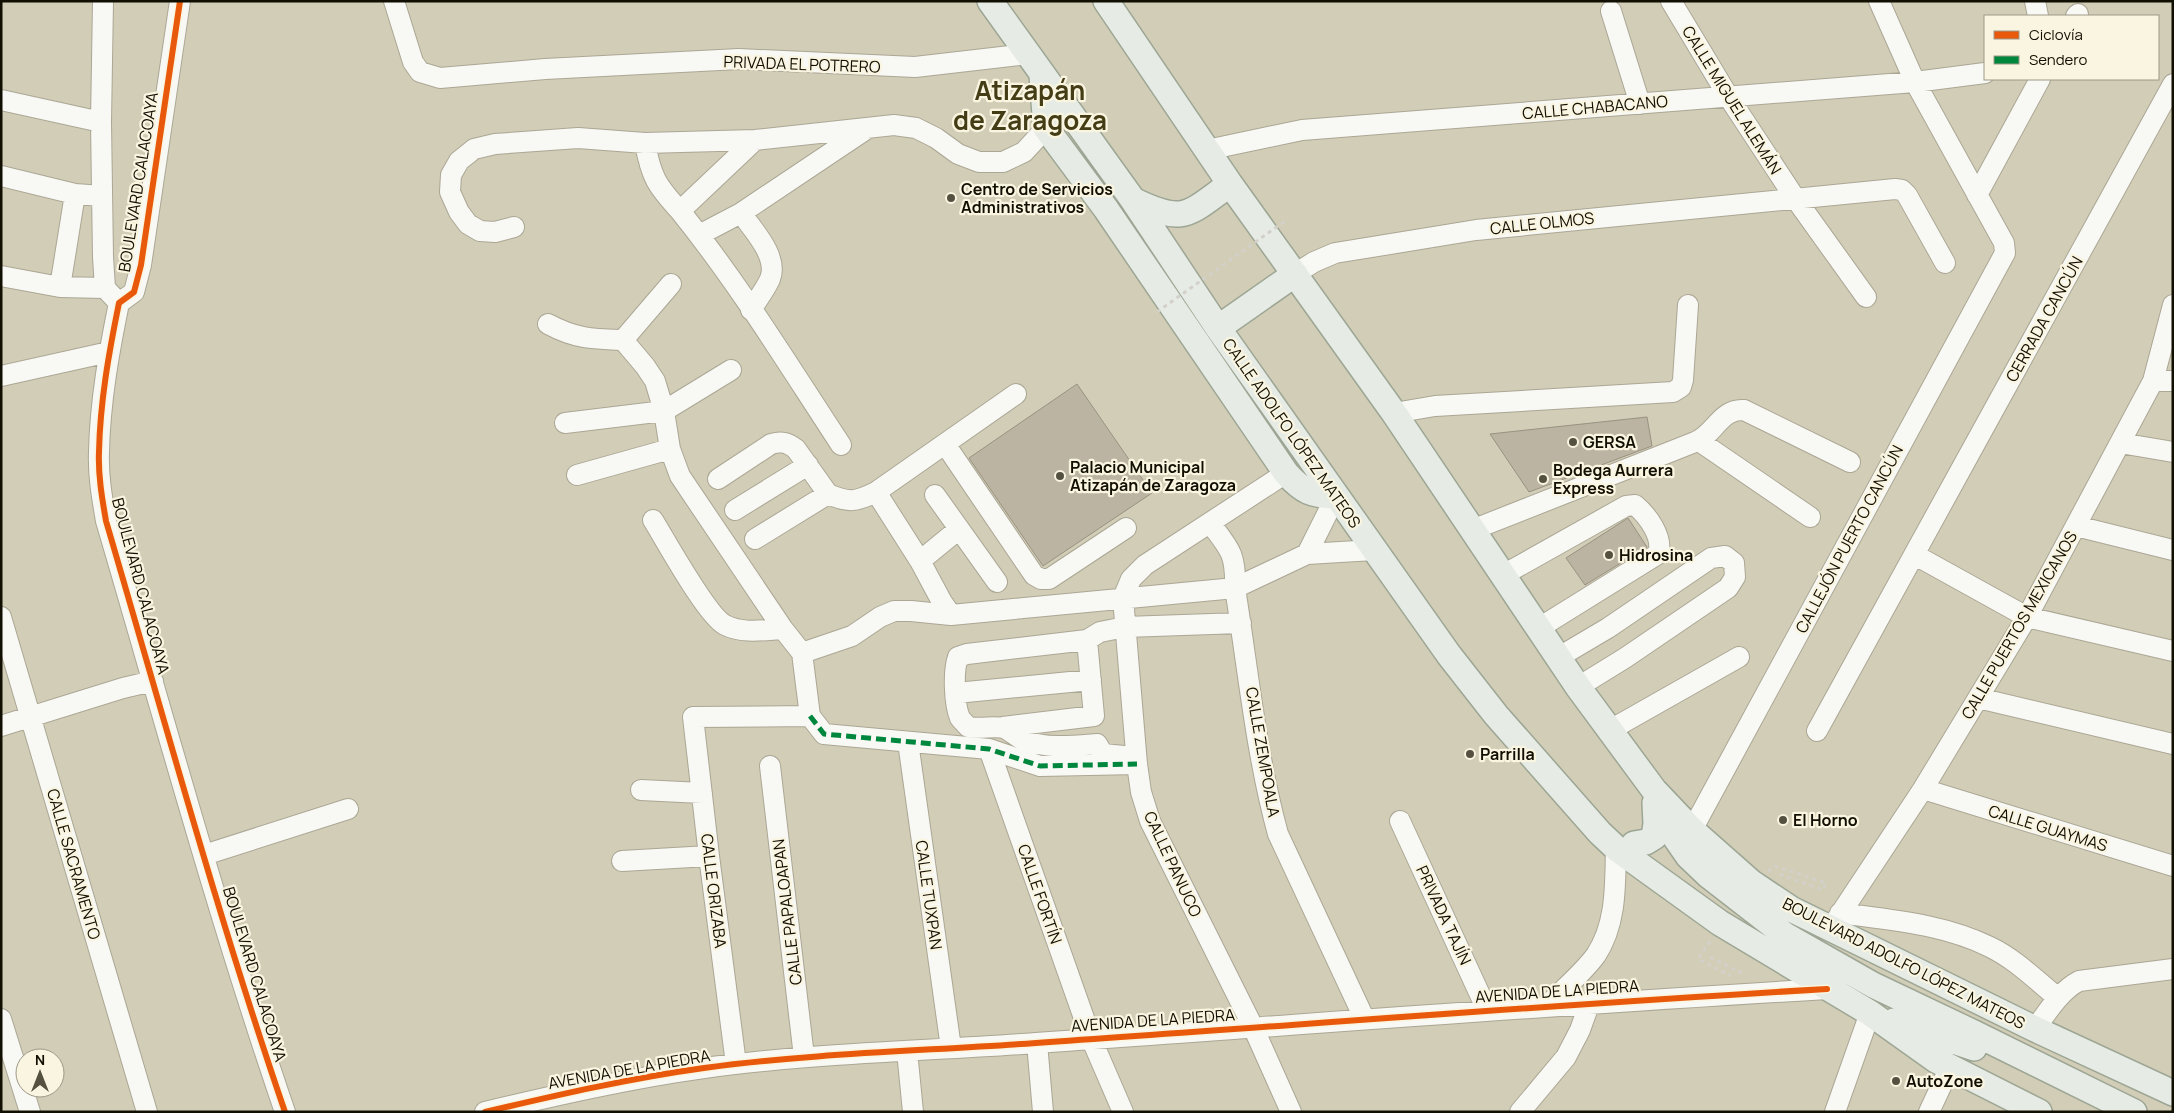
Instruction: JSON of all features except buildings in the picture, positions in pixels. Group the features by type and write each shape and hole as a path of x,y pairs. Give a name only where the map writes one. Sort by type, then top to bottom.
{"main road":[{"name":"CALLE ADOLFO LÓPEZ MATEOS","path":"990,1 1133,200 1218,328 1374,550 1496,715 1617,841"},
{"path":"1106,1 1230,184 1394,413 1578,687 1654,790 1655,834 1646,842 1617,841"},
{"path":"1042,75 1046,128 1106,209 1286,473 1298,486 1314,495 1336,496"},
{"path":"1089,138 1106,209"},
{"path":"1133,200 1158,213 1171,216 1184,214 1198,207 1230,184"},
{"path":"1218,328 1295,274"},
{"name":"BOULEVARD ADOLFO LÓPEZ MATEOS","path":"1654,790 1692,830 1752,883 1791,909 1836,921 2035,1029 2173,1093"},
{"name":"BOULEVARD ADOLFO LÓPEZ MATEOS","path":"1654,790 1670,830 1688,856 1709,876 1785,935 1873,985 2134,1112"},
{"path":"1617,841 1720,923 1870,1013 1936,1060 2039,1112"},
{"path":"1617,841 1734,911 1827,988"},
{"path":"1870,1013 1970,1046 2100,1112"}],"street":[{"name":"BOULEVARD CALACOAYA","path":"103,1 101,122 105,288 119,303"},
{"name":"BOULEVARD CALACOAYA","path":"180,1 141,265 134,292 119,303 110,352 99,453 101,491 106,521 204,855 258,1033 285,1112"},
{"name":"PRIVADA EL POTRERO","path":"394,1 413,62 420,72 440,78 545,69 756,59 915,67 1028,54"},
{"name":"CALLE MIGUEL ALEMÁN","path":"1671,1 1728,96 1794,198 1866,297"},
{"path":"1879,1 1915,82 1977,195"},
{"path":"2035,1 2038,15"},
{"path":"1611,11 1640,104"},
{"name":"CALLE CHABACANO","path":"1207,150 1302,130 1915,82 1984,73"},
{"path":"1977,195 2039,80"},
{"name":"CERRADA CANCÚN","path":"1817,731 2173,84"},
{"path":"1,100 101,122"},
{"path":"514,227 495,232 480,231 468,224 459,212 450,192 451,174 459,161 474,150 495,144 578,138 645,143 754,140 894,125 916,128 936,138 958,154 979,162 1003,162 1024,152 1046,128"},
{"path":"699,235 741,213 870,127"},
{"path":"680,211 754,140"},
{"path":"645,143 650,168 660,189 699,235 841,445"},
{"path":"1,176 76,194 102,196"},
{"name":"CALLE OLMOS","path":"1295,274 1314,262 1335,253 1476,230 1794,198 1902,190 1907,195 1946,263"},
{"path":"60,287 76,194"},
{"name":"CALLEJÓN PUERTO CANCÚN","path":"1692,830 2005,253 2005,247 1977,195"},
{"path":"741,213 768,253 772,266 770,278 751,310"},
{"path":"1,276 60,287 105,288"},
{"path":"623,340 671,284"},
{"path":"1394,413 1436,406 1673,392 1681,387 1683,380 1688,305"},
{"name":"CALLE PUERTOS MEXICANOS","path":"1836,921 1923,789 2027,616 2153,381 2173,305"},
{"path":"548,324 567,334 587,338 623,340 645,366 655,381 664,411 670,449 680,476 802,653 810,716 824,734 989,749 1040,766 1137,760"},
{"path":"1,376 110,352"},
{"path":"565,423 664,411 731,370"},
{"path":"2153,381 2173,382"},
{"path":"718,479 771,444 780,441 796,448 828,494 843,501 860,500 876,492 1016,394"},
{"path":"1472,530 1699,441 1729,412 1736,409 1744,410 1850,462"},
{"path":"1699,441 1810,518"},
{"path":"2120,443 2173,452"},
{"path":"945,444 1034,575 1041,579 1049,579 1126,528"},
{"path":"577,475 670,449"},
{"path":"735,510 808,465"},
{"path":"1123,598 1131,579 1145,565 1286,473"},
{"path":"876,492 920,561 951,615"},
{"path":"754,539 828,494"},
{"path":"935,495 997,582"},
{"path":"1307,554 1336,496"},
{"path":"1503,575 1626,506 1635,505 1642,511 1658,536 1660,547 1658,554 1539,628"},
{"path":"653,520 710,612 724,625 744,631 783,628"},
{"name":"CALLE ZEMPOALA","path":"1210,523 1232,552 1236,566 1235,588 1265,779 1278,834 1364,1018"},
{"path":"2076,526 2173,550"},
{"path":"920,561 960,528"},
{"path":"802,653 852,636 880,617 894,611 951,615 1235,588 1307,554 1374,550"},
{"path":"1915,555 2027,616 2173,651"},
{"path":"1559,657 1608,628 1711,558 1725,556 1734,563 1735,577 1728,588 1625,658 1578,687"},
{"name":"CALLE PANUCO","path":"1123,598 1137,760 1141,792 1150,821 1253,1027 1291,1112"},
{"name":"CALLE SACRAMENTO","path":"1,617 147,1112"},
{"path":"1094,716 981,729 968,727 960,718 954,667 958,657 967,654 1087,640 1100,632 1125,626 1241,623"},
{"path":"1087,640 1097,744 1102,754 1137,760"},
{"path":"1610,730 1739,657"},
{"path":"956,693 1091,680"},
{"path":"1,726 123,688 153,681"},
{"path":"1978,698 2173,744"},
{"name":"CALLE ORIZABA","path":"736,1064 709,856 694,716 810,716"},
{"path":"1003,727 1022,739 1042,745 1063,747 1097,744"},
{"name":"CALLE TUXPAN","path":"908,742 951,1048"},
{"name":"CALLE FORTÍN","path":"989,749 1091,1038 1123,1112"},
{"name":"CALLE PAPALOAPAN","path":"770,766 804,1057"},
{"name":"CALLE GUAYMAS","path":"1923,789 2173,866"},
{"path":"641,790 702,793"},
{"path":"204,855 348,809"},
{"name":"PRIVADA TAJÍN","path":"1400,821 1487,1010"},
{"path":"1548,1005 1596,955 1608,929 1614,904 1617,841"},
{"path":"622,861 709,856"},
{"path":"1836,921 1913,922 1974,940 1992,948 2020,967 2058,998"},
{"path":"2035,1029 2058,998 2071,985 2079,981 2173,970"},
{"name":"AVENIDA DE LA PIEDRA","path":"485,1112 558,1104 700,1068 804,1057 1037,1043 1590,1002 1827,988"},
{"path":"1520,1112 1566,1057 1580,1030 1590,1002"},
{"path":"1834,1112 1870,1013"},
{"path":"1,1019 30,1112"},
{"path":"1037,1043 1043,1112"},
{"path":"907,1051 913,1112"},
{"path":"1929,1112 1950,1067"}],"path":[{"path":"1157,312 1284,221"},
{"path":"1752,883 1775,866 1826,883 1823,890 1779,874"},
{"path":"1720,923 1698,960 1740,981"},
{"path":"1710,957 1752,978"}],"marked path":[{"path":"810,716 824,734 989,749 1040,766 1137,764"}],"cycle path":[{"path":"180,1 141,265 134,292 119,303 109,358 100,433 100,478 106,521 170,743 260,1039 285,1112"},
{"path":"485,1112 649,1077 704,1068 787,1059 1827,989"}],"place":[{"name":"Centro de Servicios Administrativos","path":"951,198"},
{"name":"GERSA","path":"1573,442"},
{"name":"Palacio Municipal Atizapán de Zaragoza","path":"1060,476"},
{"name":"Bodega Aurrera Express","path":"1543,479"},
{"name":"Hidrosina","path":"1609,555"},
{"name":"Parrilla","path":"1470,754"},
{"name":"El Horno","path":"1783,820"},
{"name":"AutoZone","path":"1896,1081"}],"district":[{"name":"Atizapán de Zaragoza","path":"1030,105"}]}
